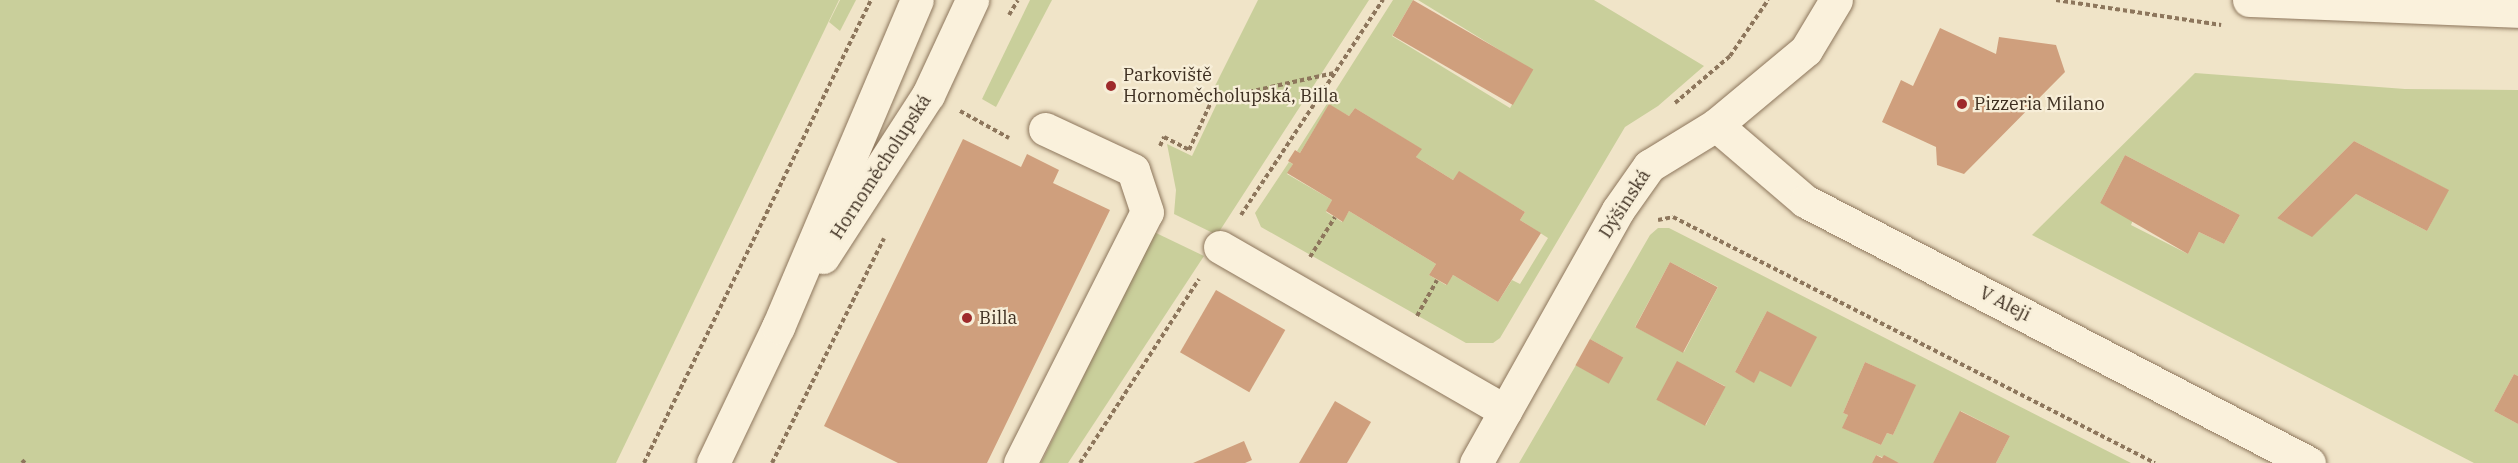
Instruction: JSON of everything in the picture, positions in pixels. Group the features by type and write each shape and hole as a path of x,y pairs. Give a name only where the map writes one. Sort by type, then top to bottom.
{"street":[{"name":"Hornoměcholupská","path":"713,463 778,327 918,0"},
{"name":"Hornoměcholupská","path":"778,327 928,95 972,0"},
{"name":"Dýšinská","path":"1476,463 1618,210 1648,166 1716,125 1806,50 1836,0"},
{"path":"2249,0 2518,11"},
{"name":"V Aleji","path":"1716,125 1804,201 2309,463"},
{"path":"1020,463 1147,212 1133,170 1045,129"},
{"path":"1220,247 1505,411"}],"path":[{"path":"644,463 871,0"},
{"path":"1080,463 1383,0"},
{"path":"1673,104 1730,56 1768,0"},
{"path":"1156,154 1164,137 1189,150 1212,100 1335,73"},
{"path":"1311,255 1335,217"},
{"path":"1653,223 1673,217 2155,463"},
{"path":"1417,316 1437,280"}],"green space":[{"path":"0,0 839,0 616,463 0,463"},
{"path":"840,0 856,0 840,31 829,22"},
{"path":"1030,0 1052,0 996,107 982,99"},
{"path":"1258,0 1369,0 1217,235 1174,214 1176,190 1167,144 1192,156 1219,99 1211,94"},
{"path":"1393,0 1413,0 1392,36 1510,108 1532,70 1418,0 1594,0 1704,66 1658,106 1625,127 1500,338 1493,343 1466,343 1261,227 1255,213 1289,162 1293,164 1287,174 1332,200 1326,212 1342,222 1349,211 1436,264 1429,275 1446,285 1453,275 1498,302 1512,280 1520,284 1548,238 1520,220 1525,212 1459,172 1453,180 1416,157 1421,149 1355,108 1349,116 1329,105 1300,153 1297,151"},
{"path":"2195,73 2405,89 2518,90 2518,376 2514,374 2494,411 2518,424 2518,463 2474,463 2032,235","holes":["2354,141 2448,190 2427,231 2356,194 2312,236 2277,218","2125,155 2240,215 2224,244 2199,232 2188,254 2131,225 2133,220 2100,203"]},
{"path":"1658,228 1669,228 2131,463 1996,463 2010,436 1961,411 1933,463 1899,463 1876,455 1872,463 1519,463 1576,365 1608,383 1622,357 1590,339 1650,235","holes":["1670,262 1718,287 1684,352 1635,327","1767,311 1760,371 1754,382 1735,372","1677,362 1725,386 1706,425 1659,401","1865,362 1915,385 1893,435 1887,433 1881,445 1843,428 1848,415 1843,413"]},
{"path":"1154,232 1204,256 1068,463 1041,463"}],"building":[{"path":"1413,0 1533,70 1513,105 1392,36"},
{"name":"Pizzeria Milano","path":"1940,28 1996,54 1999,37 2056,45 2065,72 1964,174 1937,165 1936,147 1882,122 1901,80 1913,86"},
{"path":"1329,104 1349,116 1355,108 1422,149 1416,157 1453,180 1459,171 1525,212 1520,220 1541,233 1498,302 1453,275 1447,285 1429,275 1436,264 1349,211 1343,222 1326,211 1332,200 1287,173 1293,164 1288,161 1295,150 1300,153"},
{"name":"Billa","path":"963,139 1021,167 1027,154 1059,170 1053,183 1110,210 987,463 898,463 824,426"},
{"path":"2354,141 2449,190 2427,231 2356,194 2312,237 2277,218"},
{"path":"2125,155 2240,215 2224,244 2199,232 2188,254 2100,203"},
{"path":"1670,262 1718,287 1683,353 1635,327"},
{"path":"1216,290 1285,330 1249,392 1180,352"},
{"path":"1767,311 1817,337 1791,387 1760,371 1754,383 1735,372"},
{"path":"1590,339 1623,357 1609,384 1575,365"},
{"path":"1677,361 1726,387 1705,426 1656,400"},
{"path":"1865,362 1916,385 1893,435 1887,433 1881,445 1842,428 1848,415 1843,413"},
{"path":"2514,374 2518,376 2518,424 2494,411"},
{"path":"1335,401 1371,422 1347,463 1299,463"},
{"path":"1960,411 2010,436 1996,463 1933,463"},
{"path":"1244,441 1252,460 1245,463 1193,463"},
{"path":"1876,455 1882,458 1884,455 1899,463 1872,463"}],"place":[{"name":"Parkoviště Hornoměcholupská, Billa","path":"1111,86"},
{"name":"Pizzeria Milano","path":"1962,104"},
{"name":"Billa","path":"967,318"}]}
